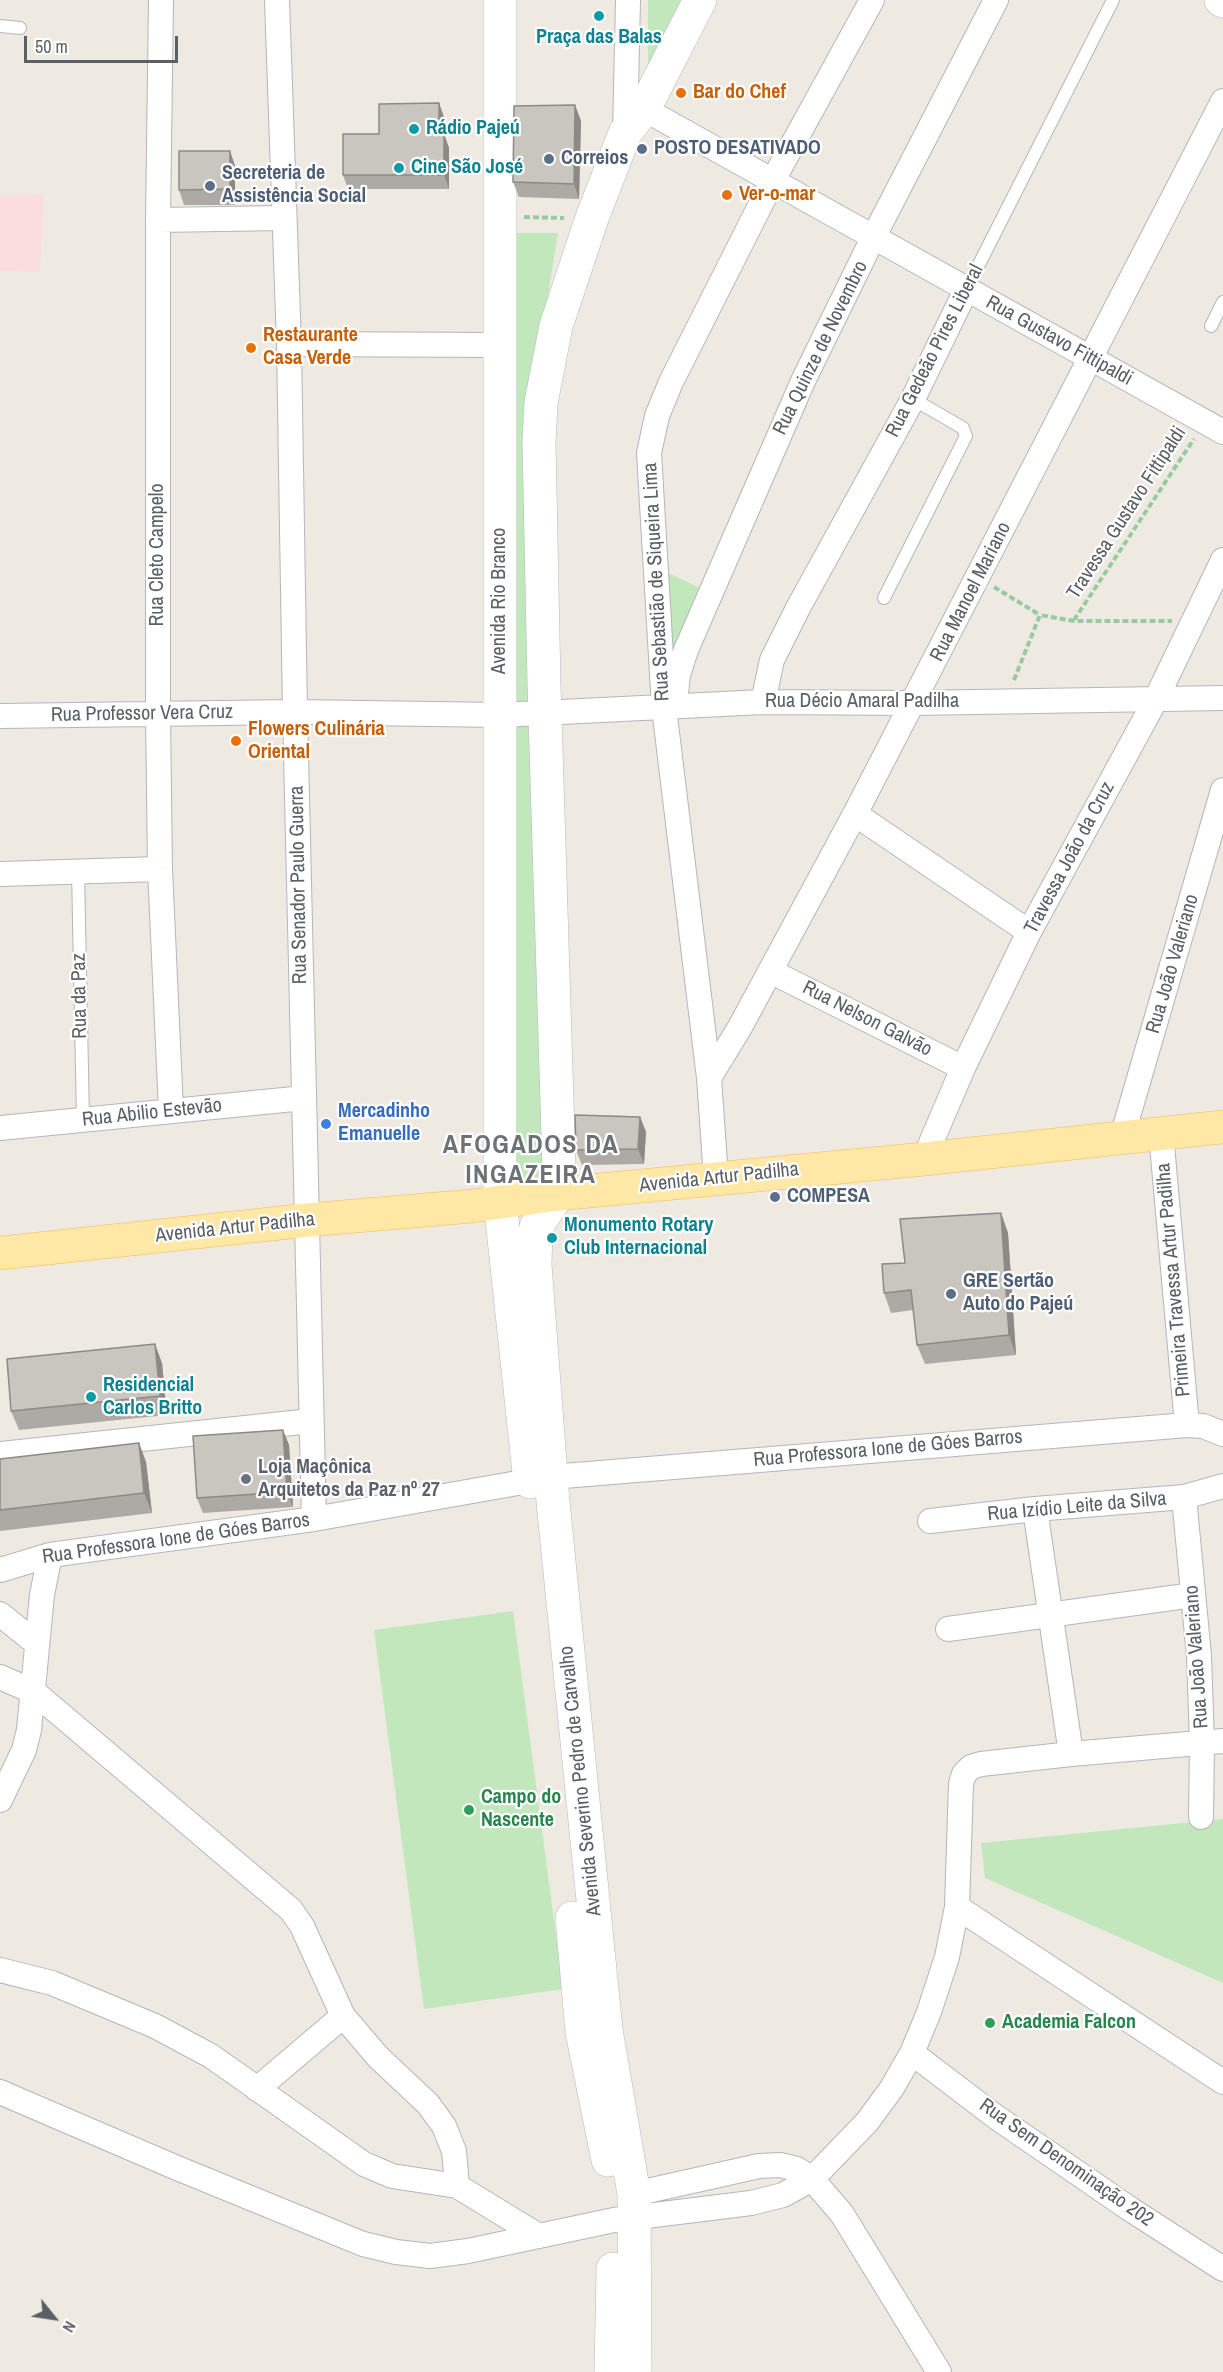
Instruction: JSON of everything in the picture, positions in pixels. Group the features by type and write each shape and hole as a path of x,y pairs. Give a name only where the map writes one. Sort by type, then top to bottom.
{"main road":[{"name":"Avenida Artur Padilha","path":"0,1253 1223,1127"}],"street":[{"name":"Rua Cleto Campelo","path":"161,0 158,220 158,714 160,869 171,1110"},
{"name":"Rua Senador Paulo Guerra","path":"277,0 289,344 295,712 314,1519"},
{"name":"Avenida Rio Branco","path":"500,0 500,1201"},
{"path":"627,0 634,121"},
{"name":"Avenida Rio Branco","path":"558,1194 539,442 541,403 556,326 592,219 634,121 700,0"},
{"name":"Rua Sebastião de Siqueira Lima","path":"716,1178 710,1078 669,707 649,453 657,416 671,382 772,182 872,0"},
{"name":"Rua Quinze de Novembro","path":"669,707 680,666 713,583 803,381 873,238 996,0"},
{"name":"Rua Manoel Mariano","path":"710,1078 855,814 1223,100"},
{"name":"Rua Gustavo Fittipaldi","path":"634,121 772,182 1214,427"},
{"path":"158,220 284,218"},
{"name":"Rua Gedeão Pires Liberal","path":"763,702 772,660 913,399 966,290"},
{"path":"289,344 501,345"},
{"name":"Travessa João da Cruz","path":"924,1159 963,1068 1029,932 1156,699 1193,621 1221,571"},
{"name":"Rua Décio Amaral Padilha","path":"501,715 763,702 912,703 1223,698"},
{"name":"Rua Professor Vera Cruz","path":"0,716 295,712 501,715"},
{"name":"Rua João Valeriano","path":"1122,1137 1222,794"},
{"path":"855,814 1029,932"},
{"path":"0,874 160,869"},
{"name":"Rua Nelson Galvão","path":"770,971 963,1068"},
{"name":"Rua Abilio Estevão","path":"0,1128 304,1098"},
{"name":"Primeira Travessa Artur Padilha","path":"1161,1134 1187,1425"},
{"name":"Avenida Severino Pedro de Carvalho","path":"541,1491 535,1243 539,1220 558,1194"},
{"name":"Avenida Severino Pedro de Carvalho","path":"500,1201 541,1491 550,1577 582,2032 610,2169 628,2211 634,2372"},
{"path":"0,1454 311,1421"},
{"name":"Rua Professora Ione de Góes Barros","path":"0,1570 50,1555 541,1491 1187,1425 1203,1426 1223,1434"},
{"name":"Rua Izídio Leite da Silva","path":"930,1521 1035,1509 1184,1497 1223,1486"},
{"name":"Rua João Valeriano","path":"1184,1497 1199,1656 1213,1742 1201,1817"},
{"path":"1035,1509 1071,1754"},
{"path":"0,1800 24,1750 29,1730 34,1692 36,1643 50,1555"},
{"path":"948,1629 1193,1595"},
{"path":"0,1614 36,1643"},
{"path":"0,1677 34,1692 291,1910 302,1926 343,2016 378,2057 428,2104 444,2126 454,2151 457,2186"},
{"path":"628,2211 751,2203 783,2195 812,2179 867,2122 892,2088 912,2053 929,2012 946,1957 957,1907 960,1799 964,1774 971,1767 1071,1754 1213,1742"},
{"path":"957,1907 1223,2082"},
{"path":"0,1970 52,1983 155,2026 211,2056 364,2164 392,2176 457,2186 539,2236"},
{"path":"257,2089 343,2016"},
{"name":"Rua Sem Denominação 202","path":"912,2053 996,2117 1223,2269"},
{"path":"0,2092 166,2164 363,2244 396,2252 430,2256 468,2252 539,2236 628,2211 759,2166 780,2165 797,2169 812,2179 842,2214 939,2372"},
{"name":"Avenida Severino Pedro de Carvalho","path":"611,2372 628,2211"}],"lane":[{"name":"Rua Gedeão Pires Liberal","path":"966,290 1113,0"},
{"path":"0,26 20,28"},
{"path":"1211,326 1223,302"},
{"path":"884,598 966,436 963,428 913,399"},
{"name":"Rua da Paz","path":"78,871 83,1120"}],"path":[{"path":"501,217 592,219"},
{"name":"Travessa Gustavo Fittipaldi","path":"1074,621 1214,427"},
{"path":"978,578 1040,615 1074,621 1193,621"},
{"path":"1005,701 1040,615"}],"shaded area":[{"path":"44,195 40,272 0,271 0,196"}],"green space":[{"path":"648,0 684,0 648,68"},
{"path":"509,233 558,233 528,422 548,1181 513,1185"},
{"path":"664,571 700,588 670,658"},
{"name":"Campo do Nascente","path":"513,1611 563,1989 424,2009 374,1630"},
{"path":"1223,1819 1223,1983 985,1878 981,1843"}],"building":[{"path":"439,103 439,134 444,134 444,175 343,175 343,134 379,134 379,104"},
{"name":"Correios","path":"575,105 574,184 513,182 514,106"},
{"path":"179,151 230,151 230,189 179,190"},
{"path":"575,1115 640,1117 638,1149 576,1150"},
{"path":"1001,1213 1009,1335 917,1345 911,1290 884,1293 882,1264 905,1263 900,1219"},
{"path":"155,1344 160,1396 11,1411 7,1359"},
{"name":"Loja Maçônica Arquitetos da Paz nº 27","path":"283,1430 287,1492 197,1498 193,1436"},
{"path":"139,1443 144,1493 0,1510 0,1459"}],"place":[{"name":"Praça das Balas","path":"599,16"},
{"name":"Bar do Chef","path":"681,93"},
{"name":"Rádio Pajeú","path":"414,129"},
{"name":"POSTO DESATIVADO","path":"642,149"},
{"name":"Correios","path":"549,159"},
{"name":"Cine São José","path":"399,168"},
{"name":"Secreteria de Assistência Social","path":"210,186"},
{"name":"Ver-o-mar","path":"727,195"},
{"name":"Restaurante Casa Verde","path":"251,348"},
{"name":"Flowers Culinária Oriental","path":"236,741"},
{"name":"Mercadinho Emanuelle","path":"326,1124"},
{"name":"COMPESA","path":"775,1197"},
{"name":"Monumento Rotary Club Internacional","path":"552,1238"},
{"name":"GRE Sertão Auto do Pajeú","path":"951,1294"},
{"name":"Residencial Carlos Britto","path":"91,1397"},
{"name":"Loja Maçônica Arquitetos da Paz nº 27","path":"246,1479"},
{"name":"Campo do Nascente","path":"469,1810"},
{"name":"Academia Falcon","path":"990,2023"}],"district":[{"name":"AFOGADOS DA INGAZEIRA","path":"531,1161"}]}
